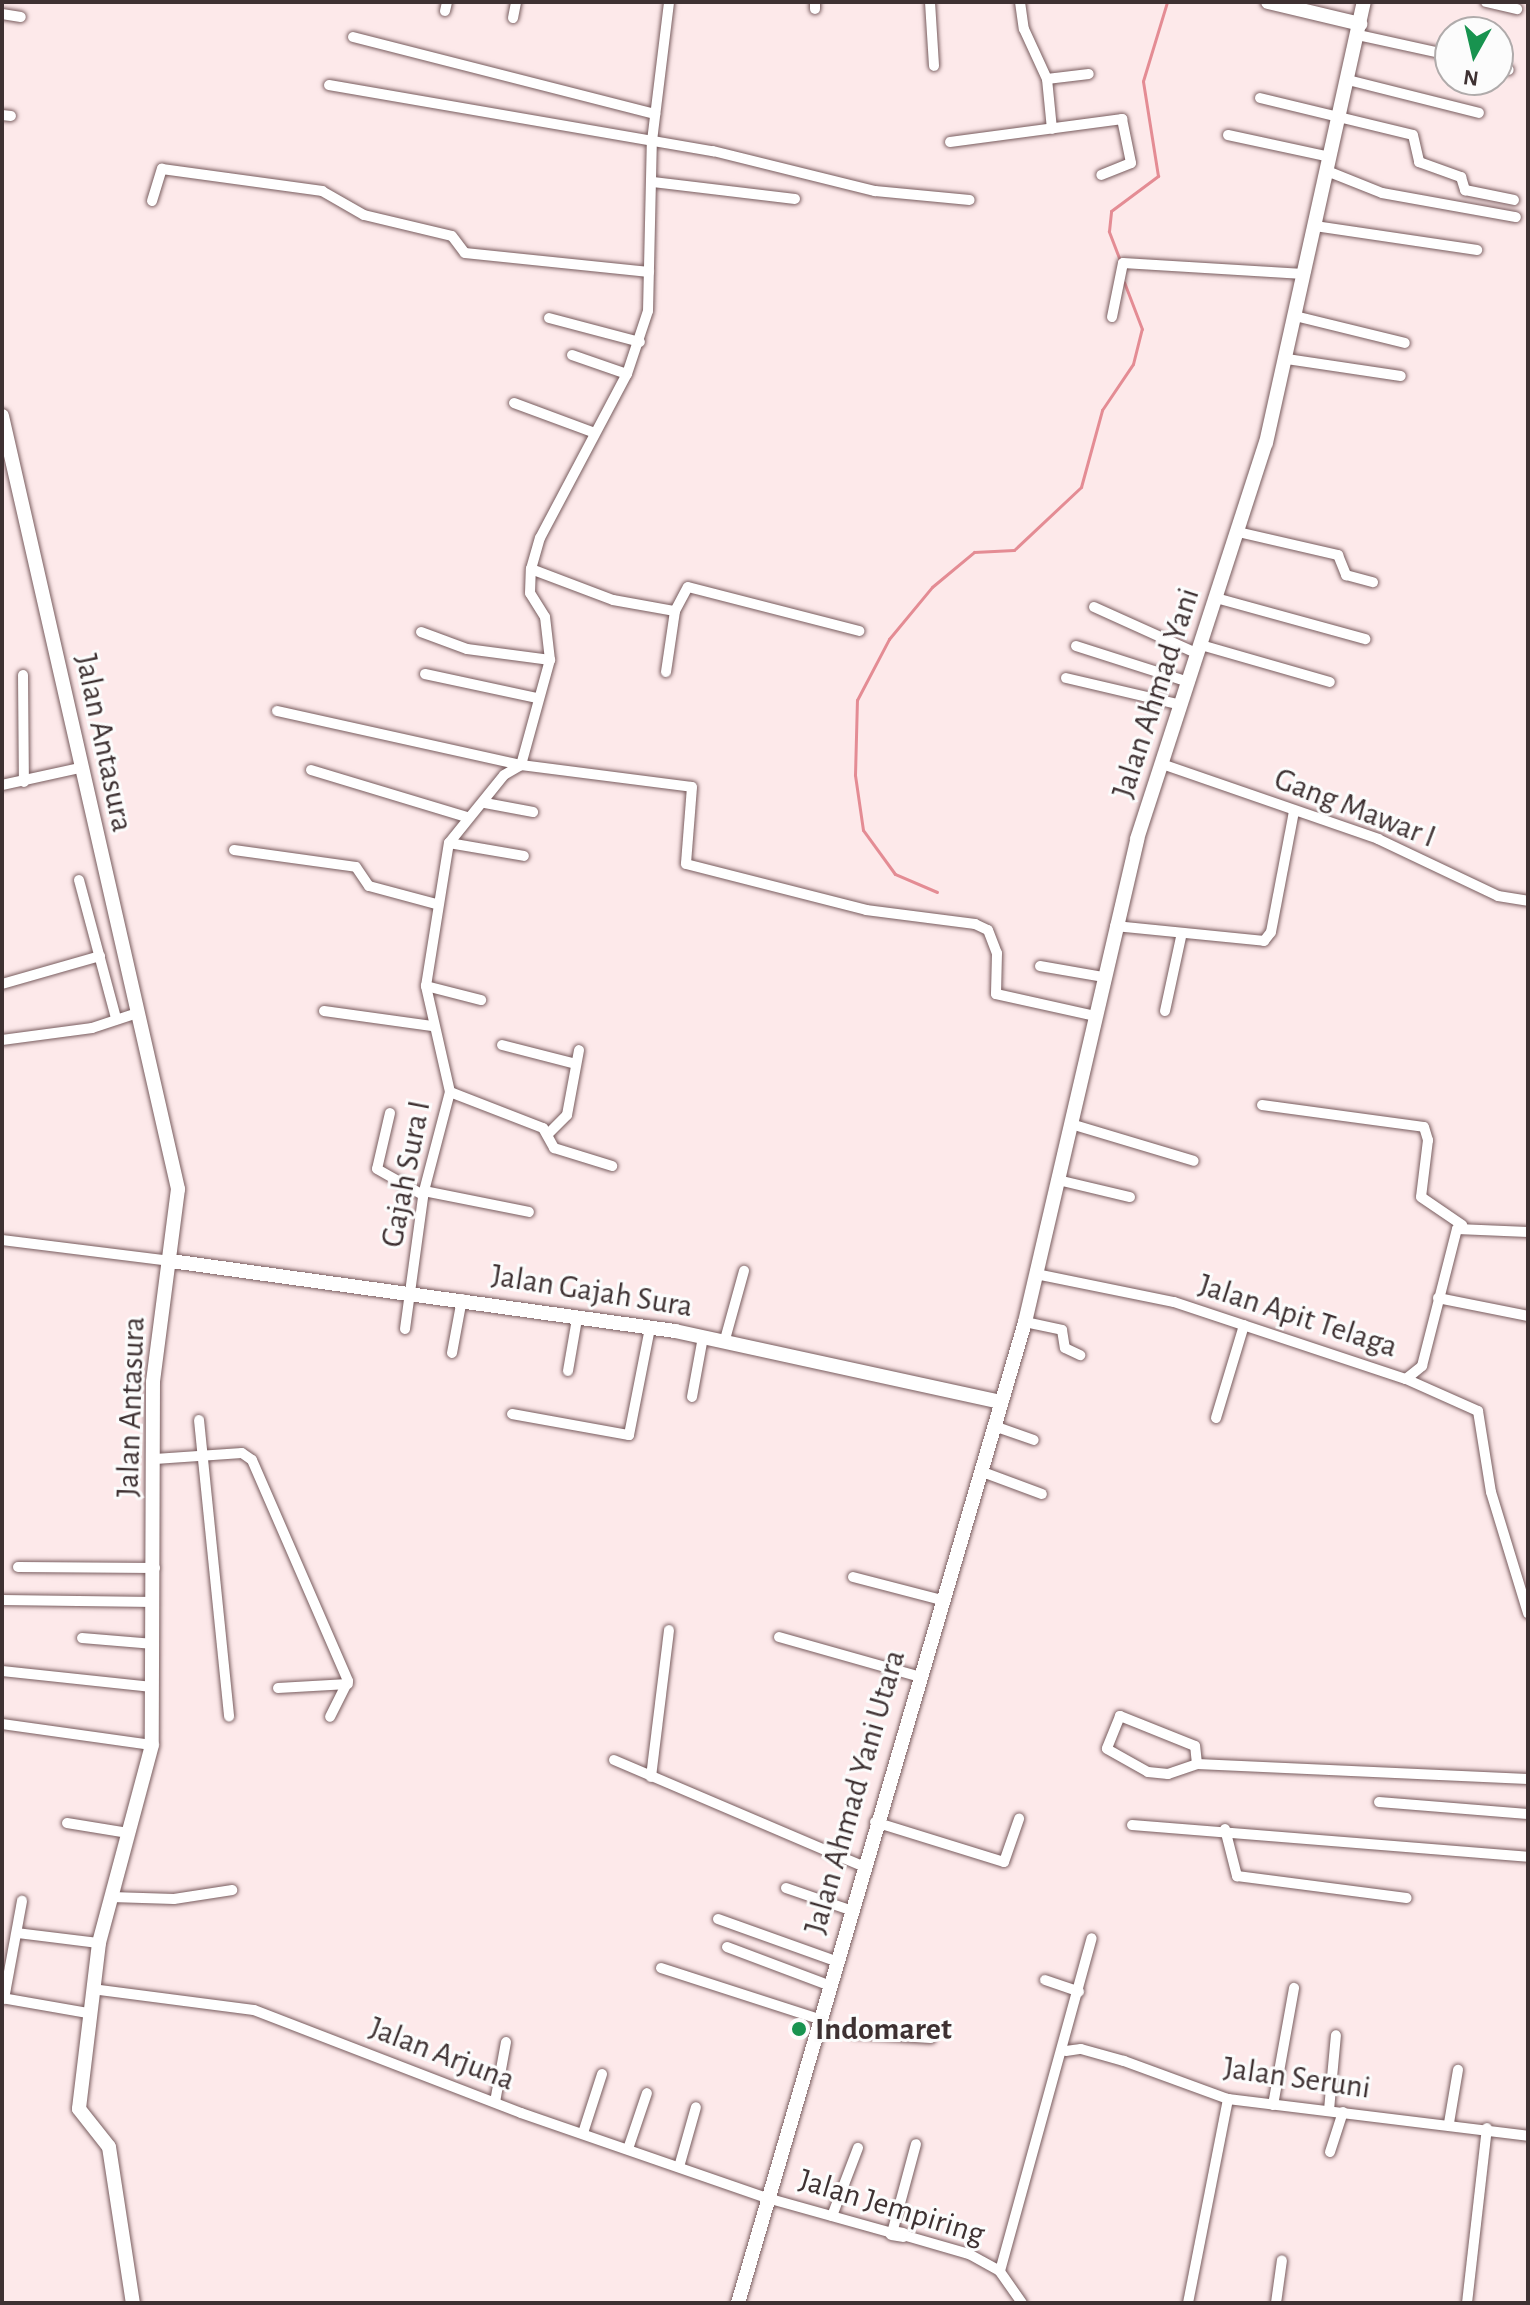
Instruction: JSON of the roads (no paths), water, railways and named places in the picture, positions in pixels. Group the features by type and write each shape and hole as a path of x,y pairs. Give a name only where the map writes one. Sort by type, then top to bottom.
{"main road":[{"path":"1268,2 1359,30"},
{"name":"Jalan Ahmad Yani","path":"1001,1402 1025,1322 1115,926 1162,764 1238,532 1287,359 1364,2"},
{"name":"Jalan Antasura","path":"2,417 80,768 177,1173 171,1261 155,1350 152,1745 99,1943 88,2013 79,2109 109,2147 133,2303"},
{"name":"Jalan Gajah Sura","path":"171,1261 462,1299 703,1337 1001,1402"},
{"name":"Jalan Ahmad Yani Utara","path":"738,2303 917,1676 1001,1402"}],"street":[{"path":"513,18 516,2"},
{"path":"521,765 537,698 550,660 545,617 530,593 531,569 540,538 627,374 640,342 649,272 652,141 669,2"},
{"path":"930,2 934,66"},
{"path":"1020,2 1047,79 1052,129"},
{"path":"1486,2 1517,9"},
{"path":"2,14 21,17"},
{"path":"1359,30 1434,51"},
{"path":"353,37 655,114"},
{"path":"1047,79 1089,74"},
{"path":"1348,80 1479,113"},
{"path":"329,85 652,141 875,191 970,200"},
{"path":"1260,98 1340,114 1413,135 1419,162 1461,177 1465,190 1514,200"},
{"path":"950,142 1122,119 1131,163 1101,175"},
{"path":"1228,135 1329,164 1382,193 1516,217"},
{"path":"152,201 157,173 165,169 322,191 364,215 452,236 465,253 649,272"},
{"path":"653,182 795,199"},
{"path":"1315,226 1477,250"},
{"path":"1112,317 1123,263 1304,274"},
{"path":"1295,316 1405,343"},
{"path":"549,318 640,342"},
{"path":"572,355 627,374"},
{"path":"1287,359 1401,376"},
{"path":"514,403 595,433"},
{"path":"1238,532 1338,555 1346,575 1373,582"},
{"path":"531,569 613,600 675,611"},
{"path":"666,672 675,611 688,587 859,631"},
{"path":"1216,598 1365,639"},
{"path":"1094,607 1199,649 1330,682"},
{"path":"421,632 467,649 550,660"},
{"path":"1076,646 1189,682"},
{"path":"425,674 537,698"},
{"path":"23,675 24,782"},
{"path":"1066,678 1181,705"},
{"path":"277,711 521,765 692,787 686,864 866,910 975,924 988,930 997,953 996,994 1095,1016"},
{"name":"Gang Mawar I","path":"1162,764 1378,839 1498,896 1528,901"},
{"name":"Gajah Sura I","path":"405,1329 423,1193 450,1092 432,1026 426,986 436,904 449,843 467,817 485,803 504,775 521,765"},
{"path":"2,785 80,768"},
{"path":"311,770 467,817"},
{"path":"485,803 533,812"},
{"path":"1115,926 1181,937 1258,943 1268,937 1294,811"},
{"path":"449,843 524,856"},
{"path":"234,850 356,867 366,885 436,904"},
{"path":"79,880 116,1018"},
{"path":"1165,1011 1181,937"},
{"path":"2,984 100,956"},
{"path":"1040,966 1104,977"},
{"path":"426,986 481,1000"},
{"path":"324,1011 432,1026"},
{"path":"2,1040 50,1036 137,1013"},
{"path":"502,1045 576,1064"},
{"path":"548,1134 567,1115 579,1050"},
{"path":"450,1092 548,1134 554,1148 612,1166"},
{"path":"1262,1105 1424,1127 1428,1140 1421,1199 1462,1225 1528,1232"},
{"path":"390,1113 377,1169 423,1193 529,1212"},
{"path":"1071,1124 1194,1161"},
{"path":"1058,1180 1130,1197"},
{"name":"Jalan Apit Telaga","path":"1036,1274 1174,1302 1406,1379 1422,1366 1438,1298 1462,1225"},
{"path":"2,1240 171,1261"},
{"path":"724,1343 744,1271"},
{"path":"1438,1298 1528,1316"},
{"path":"452,1353 462,1299"},
{"path":"568,1371 577,1319"},
{"path":"1025,1322 1062,1330 1065,1348 1080,1355"},
{"path":"1216,1418 1244,1325"},
{"path":"512,1414 629,1435 650,1328"},
{"path":"692,1397 703,1337"},
{"path":"1406,1379 1478,1411 1491,1492 1528,1613"},
{"path":"199,1420 199,1457 229,1716"},
{"path":"994,1426 1034,1440"},
{"path":"155,1459 242,1453 252,1460 348,1684"},
{"path":"980,1471 1042,1494"},
{"path":"18,1567 155,1568"},
{"path":"853,1577 941,1600"},
{"path":"2,1600 154,1602"},
{"path":"651,1777 669,1630"},
{"path":"779,1637 917,1676"},
{"path":"82,1638 154,1644"},
{"path":"2,1671 152,1687"},
{"path":"278,1688 348,1684"},
{"path":"330,1717 348,1684"},
{"path":"1197,1764 1195,1746 1120,1716 1107,1749 1148,1772 1187,1772 1197,1764 1528,1779"},
{"path":"2,1724 152,1745"},
{"path":"614,1760 863,1866"},
{"path":"1379,1802 1528,1814"},
{"path":"875,1822 1004,1862 1019,1819"},
{"path":"67,1823 128,1833"},
{"path":"1132,1825 1225,1829 1528,1857"},
{"path":"1225,1829 1237,1876 1407,1898"},
{"path":"786,1888 850,1910"},
{"path":"111,1897 174,1899 232,1890"},
{"path":"22,1901 3,1998 88,2013"},
{"path":"718,1919 835,1961"},
{"path":"17,1933 99,1943"},
{"path":"1022,2303 1000,2271 1066,2051 1092,1938"},
{"path":"727,1947 828,1985"},
{"path":"661,1968 819,2019"},
{"path":"1045,1980 1079,1992"},
{"path":"1273,2105 1294,1988"},
{"name":"Jalan Arjuna","path":"92,1989 254,2010 495,2102 767,2198"},
{"path":"853,2033 931,2038"},
{"path":"1329,2110 1336,2035"},
{"path":"495,2102 506,2042"},
{"name":"Jalan Seruni","path":"1066,2051 1081,2049 1124,2061 1228,2099 1449,2123 1528,2136"},
{"path":"1449,2123 1458,2070"},
{"path":"583,2133 602,2074"},
{"path":"628,2149 647,2093"},
{"path":"1188,2303 1228,2099"},
{"path":"679,2167 696,2107"},
{"path":"1330,2152 1343,2112"},
{"path":"1467,2303 1487,2128"},
{"path":"897,2234 916,2144"},
{"path":"832,2216 858,2148"},
{"name":"Jalan Jempiring","path":"767,2198 969,2254 1000,2271"},
{"path":"1276,2303 1282,2260"}],"waterway":[{"path":"1121,263 1109,231 1111,211 1158,176 1143,81 1167,2"},
{"path":"937,892 895,874 863,830 855,775 857,700 889,639 932,587 974,552 1014,550 1081,487 1102,410 1133,364 1142,329 1124,282"}],"place":[{"name":"Indomaret","path":"799,2029"}]}
